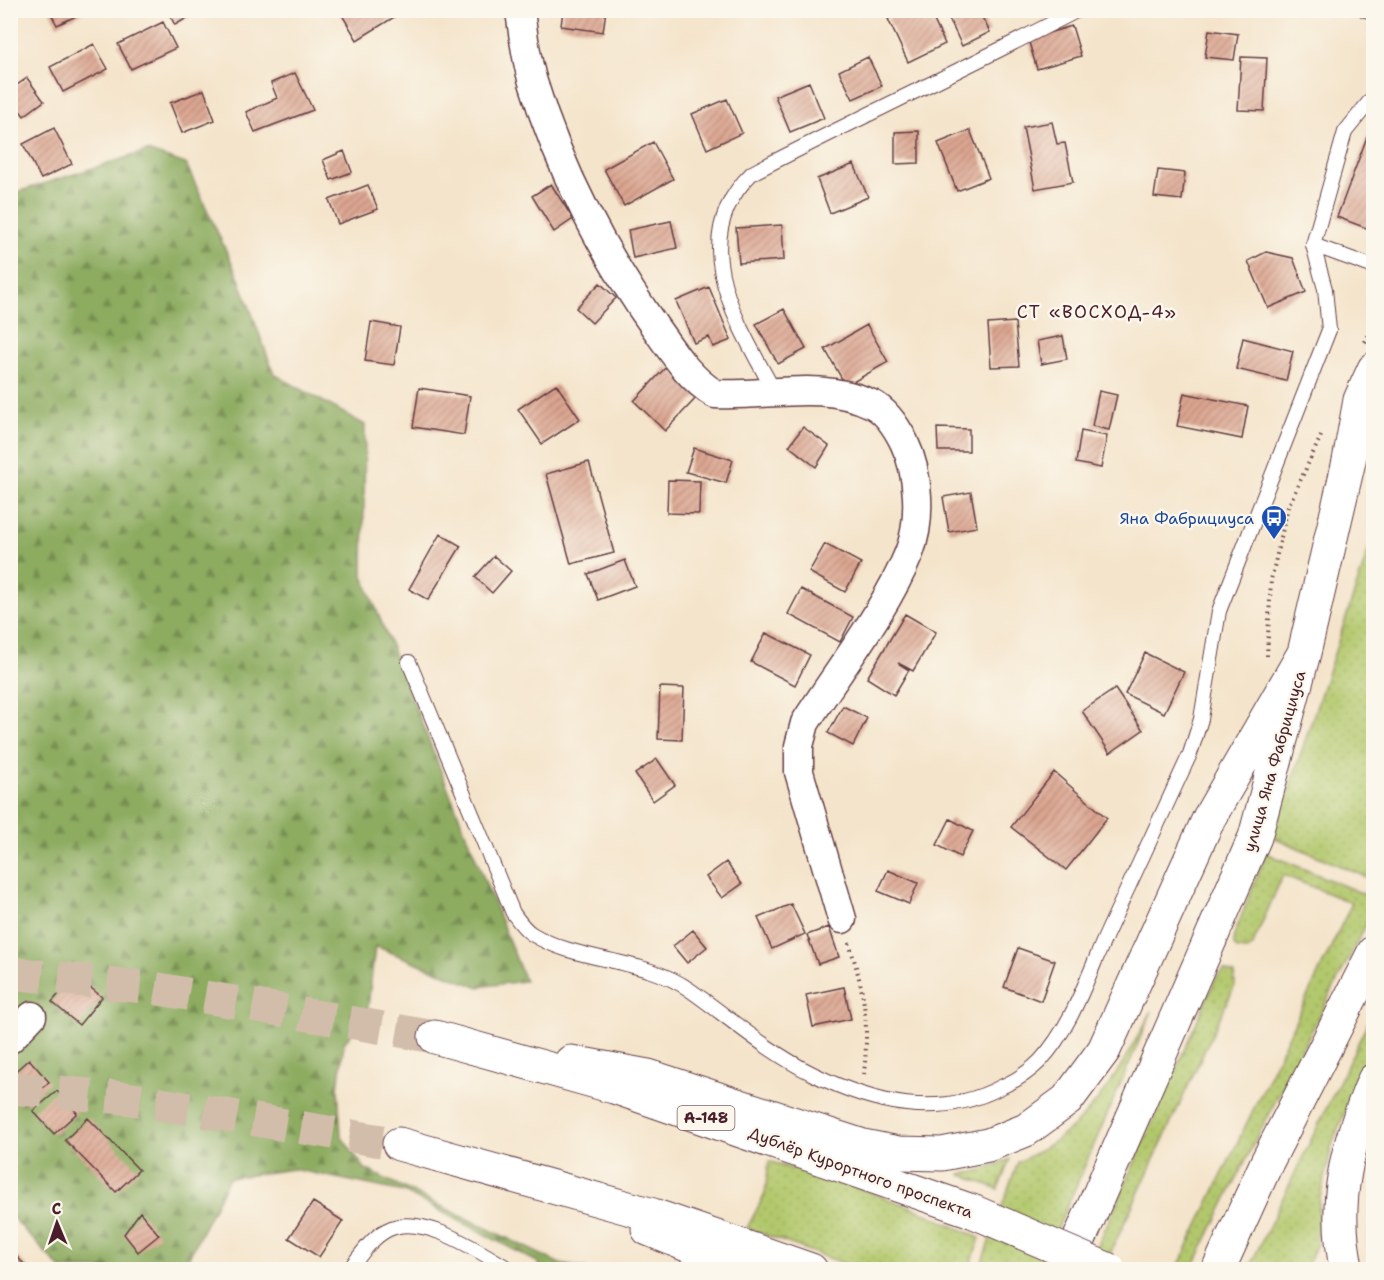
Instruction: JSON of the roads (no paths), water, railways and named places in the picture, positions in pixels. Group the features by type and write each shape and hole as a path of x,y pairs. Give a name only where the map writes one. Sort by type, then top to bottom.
{"main road":[{"name":"улица Яна Фабрициуса","path":"1066,1269 1255,837 1304,653 1349,461 1369,357"},
{"name":"А-148","path":"1349,461 1374,428"},
{"name":"Дублёр Курортного проспекта","path":"1109,1269 972,1211 614,1087 435,1037 648,1076 863,1146 898,1153 942,1154 976,1148 1026,1130 1067,1100 1104,1050 1209,818 1304,653"},
{"path":"1218,1269 1267,1162 1374,952"},
{"path":"1347,1269 1340,1243 1340,1197 1350,1141 1374,1080"},
{"path":"748,1269 659,1232 399,1144 653,1215 811,1269"}],"street":[{"path":"520,10 524,45 534,83 568,171 600,239 631,293 679,361 705,388 715,394 730,395 808,389 846,396 874,405 899,433 910,454 915,477 915,531 909,552 884,600 805,723 799,746 799,772 842,919"},
{"path":"10,1038 32,1016"}],"lane":[{"path":"774,391 739,326 722,277 719,240 723,214 739,186 752,173 839,128 959,72 1078,10"},
{"path":"1365,10 1374,12"},
{"path":"409,662 513,913 530,933 554,945 649,970 686,987 762,1044 814,1074 862,1093 909,1105 950,1106 987,1095 1015,1080 1039,1062 1071,1013 1190,754 1202,719 1219,611 1324,349 1329,330 1329,311 1313,245 1345,132 1374,96"},
{"path":"1313,245 1374,267"},
{"path":"348,1269 372,1241 388,1229 407,1226 427,1228 450,1236 511,1269"}],"tunnel":[{"path":"10,973 153,988 435,1037"},
{"path":"10,1088 125,1098 399,1144"}],"place":[{"name":"Яна Фабрициуса","path":"1274,541"}],"district":[{"name":"СТ «ВОСХОД-4»","path":"1097,312"}]}
